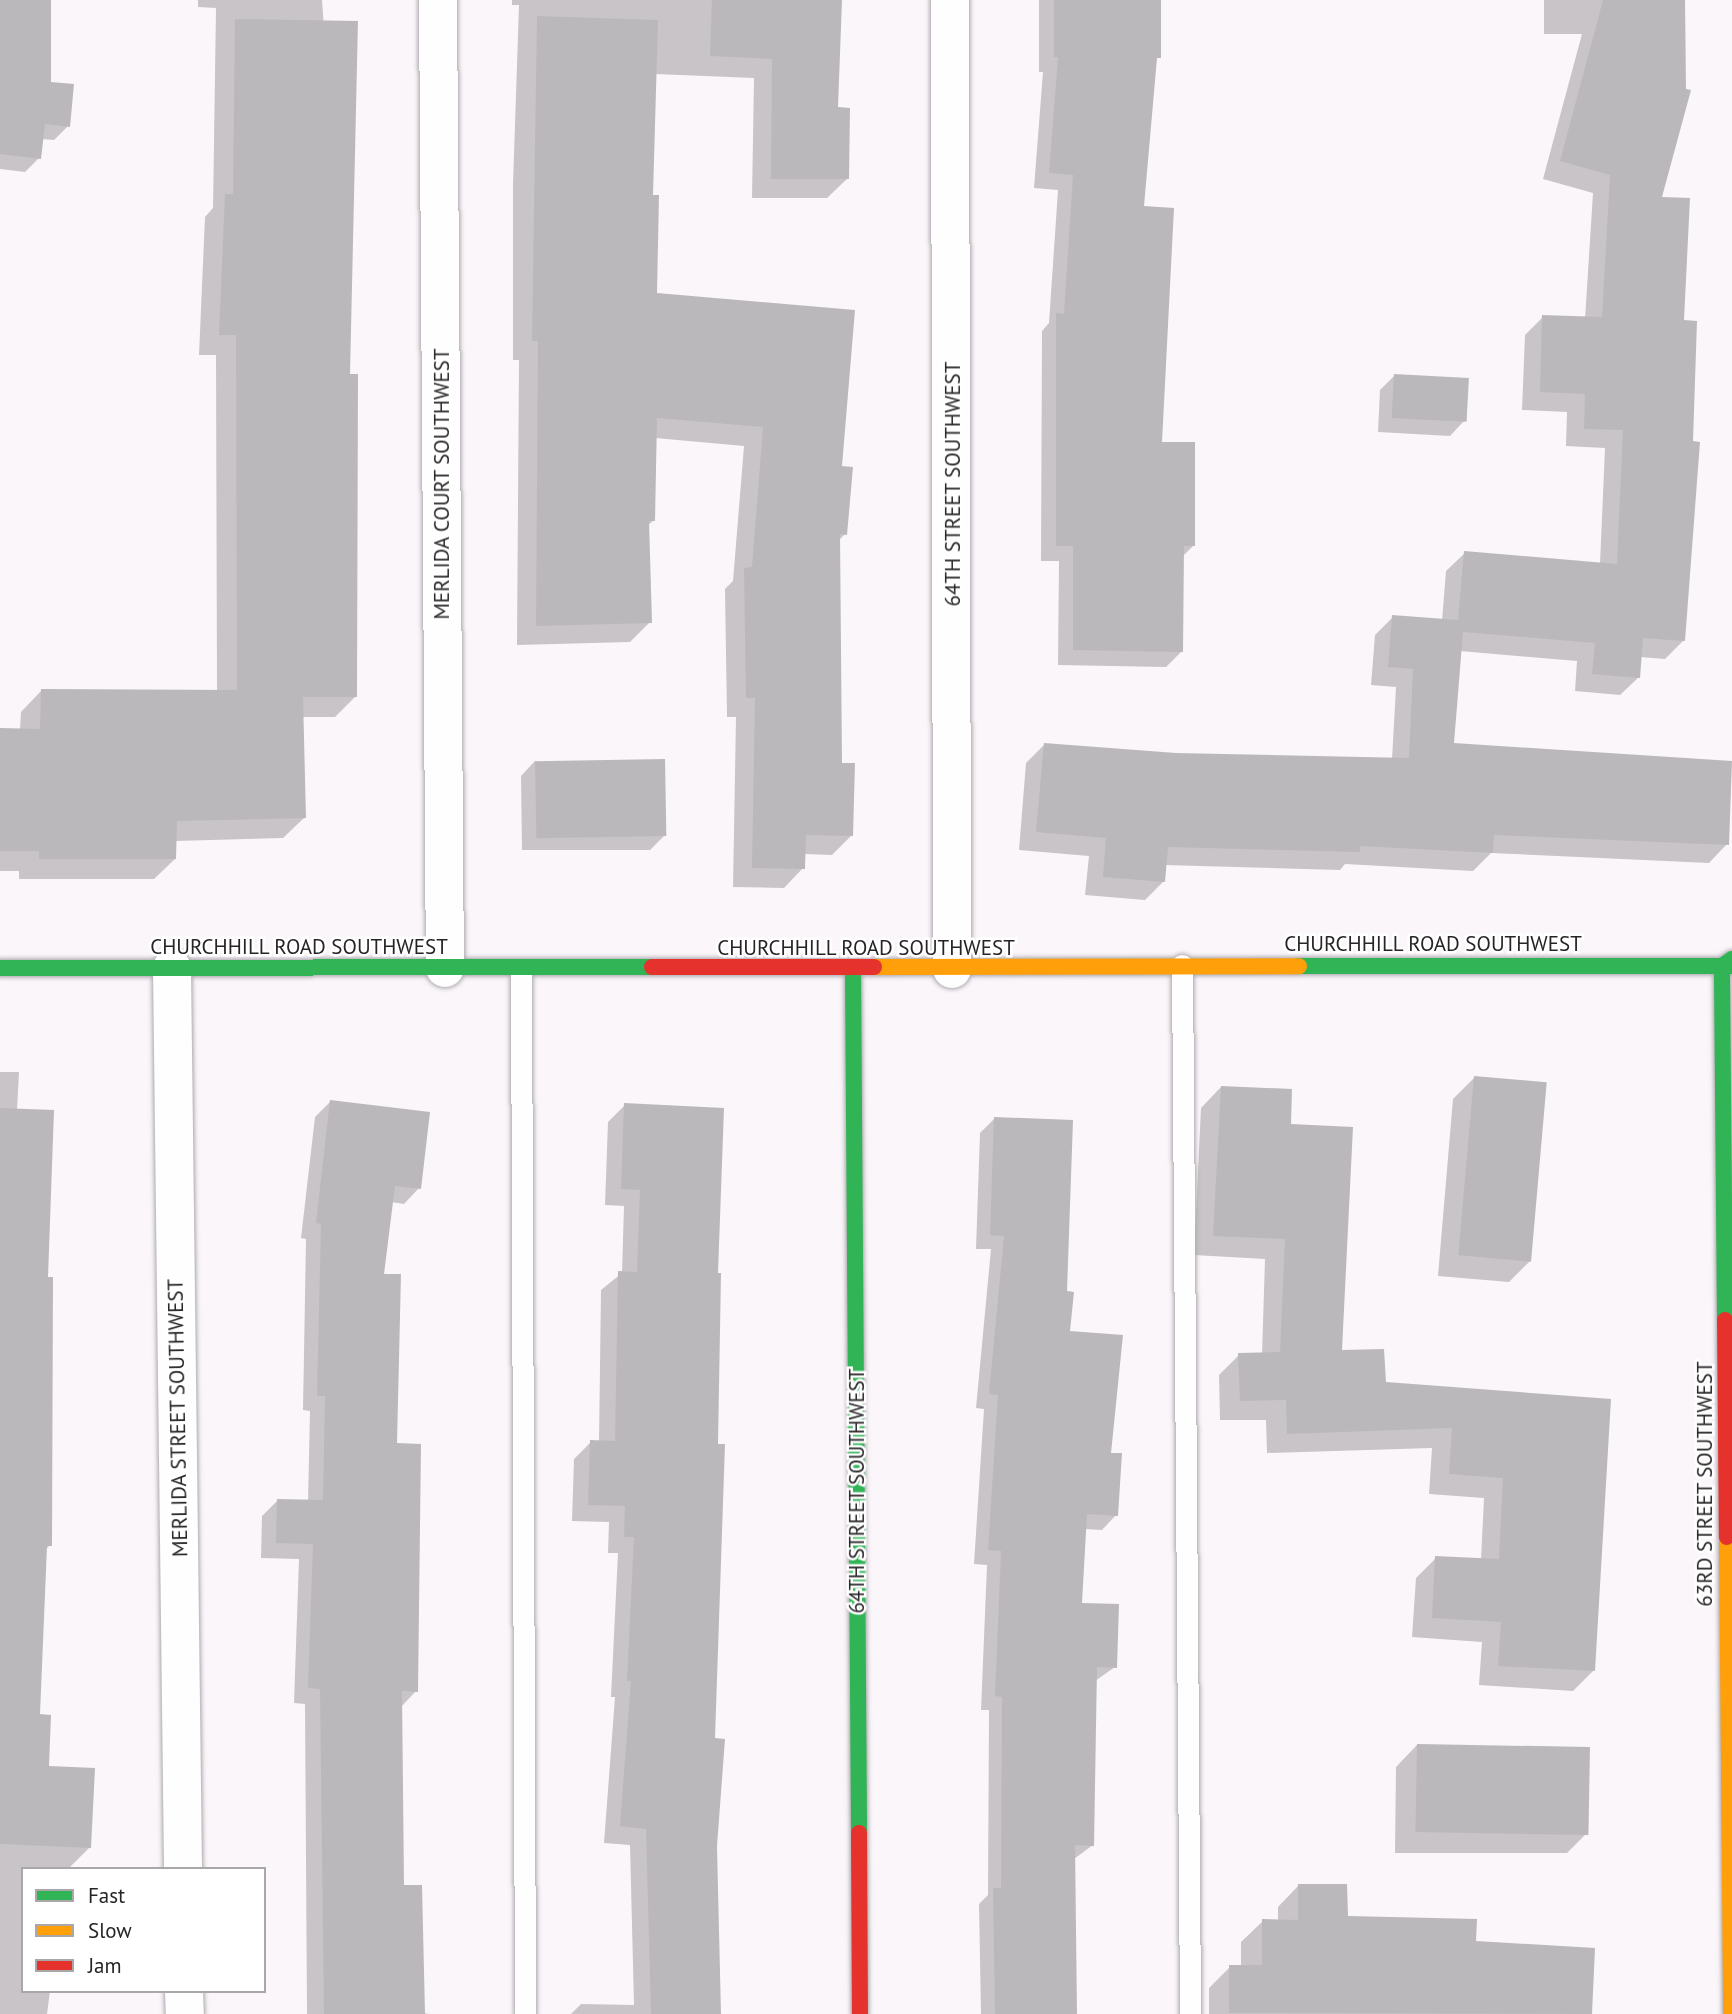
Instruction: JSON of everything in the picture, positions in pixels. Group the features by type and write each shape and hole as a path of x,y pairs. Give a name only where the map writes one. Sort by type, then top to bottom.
{"street":[{"name":"MERLIDA COURT SOUTHWEST","path":"439,0 445,968"},
{"name":"64TH STREET SOUTHWEST","path":"950,0 952,968"},
{"name":"CHURCHHILL ROAD SOUTHWEST","path":"0,968 521,970 1729,964"},
{"name":"63RD STREET SOUTHWEST","path":"1729,964 1731,2014"},
{"name":"MERLIDA STREET SOUTHWEST","path":"172,968 183,1867"},
{"name":"64TH STREET SOUTHWEST","path":"853,969 860,2014"},
{"path":"184,1993 185,2014"}],"lane":[{"path":"1182,965 1190,2014"},
{"path":"521,970 525,2014"}],"building":[{"path":"0,0 51,0 51,82 74,84 70,127 45,124 41,159 0,154"},
{"path":"712,0 842,0 838,107 850,108 849,179 771,179 772,59 710,56"},
{"path":"1054,0 1161,0 1161,58 1157,58 1144,206 1174,208 1162,442 1195,442 1195,546 1184,546 1183,652 1073,650 1073,546 1056,546 1056,313 1064,314 1073,175 1049,173 1058,57 1054,57"},
{"path":"1603,0 1685,0 1686,89 1691,90 1662,197 1690,198 1684,320 1697,321 1693,441 1700,442 1685,641 1643,638 1640,678 1592,674 1595,643 1463,632 1454,743 1732,761 1729,845 1494,835 1493,853 1360,846 1360,852 1168,847 1165,882 1103,877 1106,838 1036,832 1044,743 1176,753 1409,758 1413,669 1388,667 1392,615 1458,620 1464,551 1617,564 1623,430 1584,429 1585,394 1540,392 1542,315 1602,317 1610,175 1560,161"},
{"path":"537,16 658,20 653,195 659,195 657,293 855,310 842,466 853,467 847,535 840,534 842,763 855,763 853,836 806,835 805,869 752,868 755,698 746,698 744,568 752,567 763,427 657,418 655,521 649,521 652,623 536,626 538,341 532,341"},
{"path":"235,19 358,21 350,374 358,374 357,697 303,697 306,818 177,821 176,859 39,859 39,851 0,851 0,728 40,729 41,689 237,690 236,335 219,335 225,194 233,194"},
{"path":"1394,374 1469,378 1467,422 1392,418"},
{"path":"665,759 666,836 536,838 535,761"},
{"path":"1474,1076 1547,1082 1531,1262 1458,1255"},
{"path":"1221,1086 1292,1089 1291,1124 1353,1127 1342,1350 1384,1349 1386,1382 1611,1399 1595,1671 1498,1666 1501,1622 1432,1618 1435,1556 1499,1559 1503,1478 1449,1474 1452,1428 1287,1434 1286,1400 1240,1401 1238,1353 1280,1352 1285,1239 1213,1236"},
{"path":"330,1100 430,1112 421,1189 395,1186 384,1274 401,1274 397,1443 421,1444 418,1692 402,1691 404,1885 422,1885 425,2014 324,2014 320,1689 308,1688 313,1544 276,1543 277,1499 323,1500 325,1396 317,1396 321,1224 316,1223"},
{"path":"624,1103 724,1108 718,1273 721,1273 718,1444 725,1444 715,1738 725,1739 717,1846 721,2014 651,2014 646,1829 620,1826 631,1681 627,1681 634,1537 624,1537 625,1506 588,1505 590,1440 615,1441 618,1271 637,1272 640,1190 621,1189"},
{"path":"0,1108 54,1110 48,1277 53,1277 52,1546 47,1546 40,1714 51,1715 49,1766 95,1768 91,1848 0,1844"},
{"path":"994,1117 1073,1120 1067,1291 1074,1292 1070,1331 1123,1335 1111,1453 1122,1453 1118,1516 1087,1514 1082,1603 1119,1604 1117,1668 1097,1667 1094,1846 1075,1845 1077,2014 995,2014 993,1888 1001,1888 1002,1697 995,1696 1001,1551 988,1550 998,1395 989,1394 1004,1236 990,1235"},
{"path":"1417,1744 1590,1747 1588,1835 1415,1832"},
{"path":"1298,1884 1347,1884 1348,1916 1477,1919 1476,1941 1595,1948 1592,2014 1229,2013 1229,1965 1262,1965 1262,1919 1298,1920"}],"traffic: fast":[{"path":"1725,1320 1722,966 1732,959"},
{"path":"1299,966 1732,966"},
{"path":"0,968 652,967"},
{"path":"853,969 859,1833"}],"traffic: slow":[{"path":"874,967 1299,966"},
{"path":"1727,1537 1731,2014"}],"traffic: jam":[{"path":"652,967 874,967"},
{"path":"1725,1320 1727,1537"},
{"path":"859,1833 860,2014"}]}
